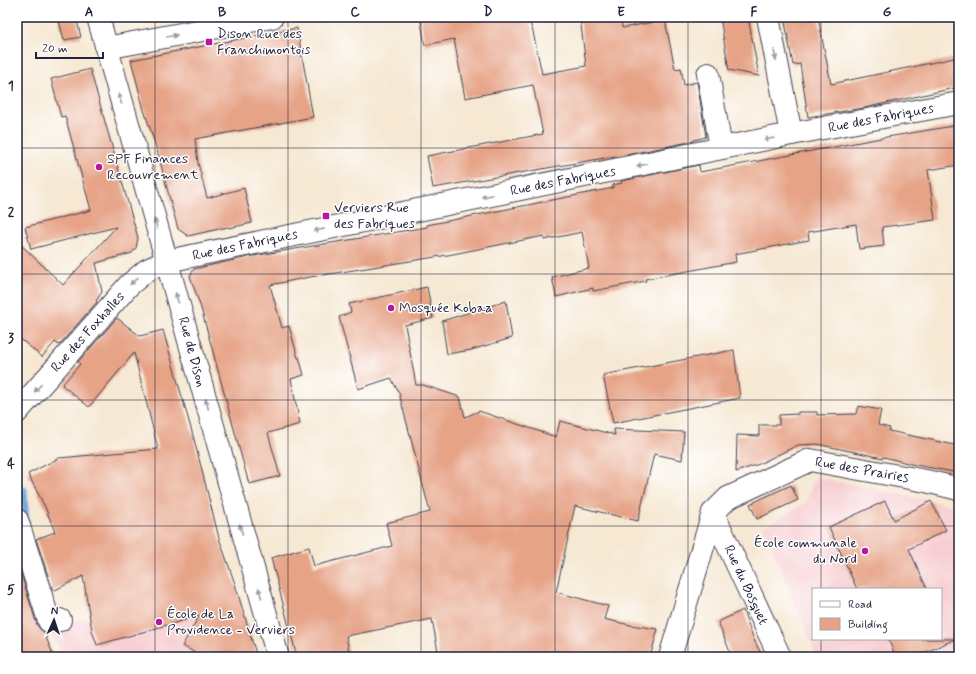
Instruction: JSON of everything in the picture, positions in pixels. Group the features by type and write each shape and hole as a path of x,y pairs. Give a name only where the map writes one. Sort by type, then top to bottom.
{"street":[{"name":"Rue de Dison","path":"98,17 278,657"},
{"path":"106,48 272,17"},
{"path":"768,17 791,134"},
{"path":"708,74 721,148"},
{"name":"Rue des Fabriques","path":"167,261 791,134 959,103"},
{"name":"Rue des Foxhalles","path":"17,412 129,285 147,270 167,261"},
{"name":"Rue des Prairies","path":"670,657 713,513 728,498 810,460 926,481 959,489"},
{"name":"Rue du Bosquet","path":"713,513 780,657"},
{"path":"17,520 50,622 60,620"}],"shaded area":[{"name":"École communale du Nord","path":"815,477 952,505 959,576 959,646 932,657 817,657 764,527 806,502"},
{"name":"École de La Providence - Verviers","path":"235,584 258,657 61,657 51,628 199,588"}],"building":[{"path":"58,17 76,17 81,37 64,40"},
{"path":"420,17 528,17 533,32 542,74 586,66 580,17 621,17 622,28 665,20 675,69 681,68 684,85 697,82 706,137 694,141 616,157 433,188 427,156 543,134 533,85 465,98 454,39 425,45"},
{"path":"720,17 748,17 759,76 729,70"},
{"path":"784,17 818,17 831,84 959,57 959,87 864,108 808,117 800,64 793,65"},
{"path":"297,28 313,117 195,139 198,163 207,198 244,188 252,223 188,236 178,229 131,60"},
{"path":"90,69 138,238 136,248 132,253 96,263 102,292 96,301 97,302 59,345 55,342 42,357 17,336 17,241 63,285 116,227 31,249 25,227 91,210 65,116 61,117 51,79"},
{"path":"959,125 959,165 928,170 935,220 882,227 884,246 859,249 856,224 808,232 809,240 735,254 736,262 645,279 646,281 593,291 593,288 556,297 552,277 589,268 582,232 544,240 544,236 448,255 310,277 270,285 282,328 289,326 304,375 291,379 300,424 268,433 280,476 249,484 201,308 190,276 194,269 253,256 427,227 427,225 613,188 613,185 622,183 621,181 699,165 700,172"},
{"path":"427,287 433,318 405,325 416,385 423,385 460,397 465,417 479,411 556,437 560,421 615,435 614,429 684,432 682,460 654,454 638,521 575,506 556,592 608,606 604,619 658,629 650,657 439,657 432,619 346,636 350,657 297,657 271,558 309,547 314,566 392,546 386,523 430,512 399,393 391,378 358,389 339,317 351,312 349,304"},
{"path":"506,301 512,338 471,350 447,354 442,321"},
{"path":"117,318 140,336 163,330 194,439 219,538 235,584 257,657 204,657 182,646 199,616 97,645 92,631 83,576 53,591 36,539 55,532 45,507 28,474 59,458 158,449 134,353 89,407 62,385 80,364 78,362"},
{"path":"734,350 740,398 613,423 603,375"},
{"path":"858,406 881,410 878,425 890,428 889,431 959,446 959,473 817,444 798,445 759,464 736,472 737,435 759,436 759,425 779,425 779,415 798,414 798,412 817,412 817,415 856,414"},
{"path":"791,485 798,500 757,519 750,504"},
{"path":"885,501 894,520 931,501 946,530 909,549 927,588 857,588 829,527"},
{"path":"17,561 37,625 44,632 54,657 17,657"},
{"path":"743,610 754,640 763,657 732,657 718,622"},
{"path":"956,639 914,657 896,657 888,640"}],"waterway":[{"path":"24,490 26,523"}],"place":[{"name":"Dison Rue des Franchimontois","path":"209,42"},
{"name":"SPF Finances Recouvrement","path":"99,167"},
{"name":"Verviers Rue des Fabriques","path":"326,216"},
{"name":"Mosquée Kobaa","path":"391,308"},
{"name":"École communale du Nord","path":"865,551"},
{"name":"École de La Providence - Verviers","path":"159,622"}]}
